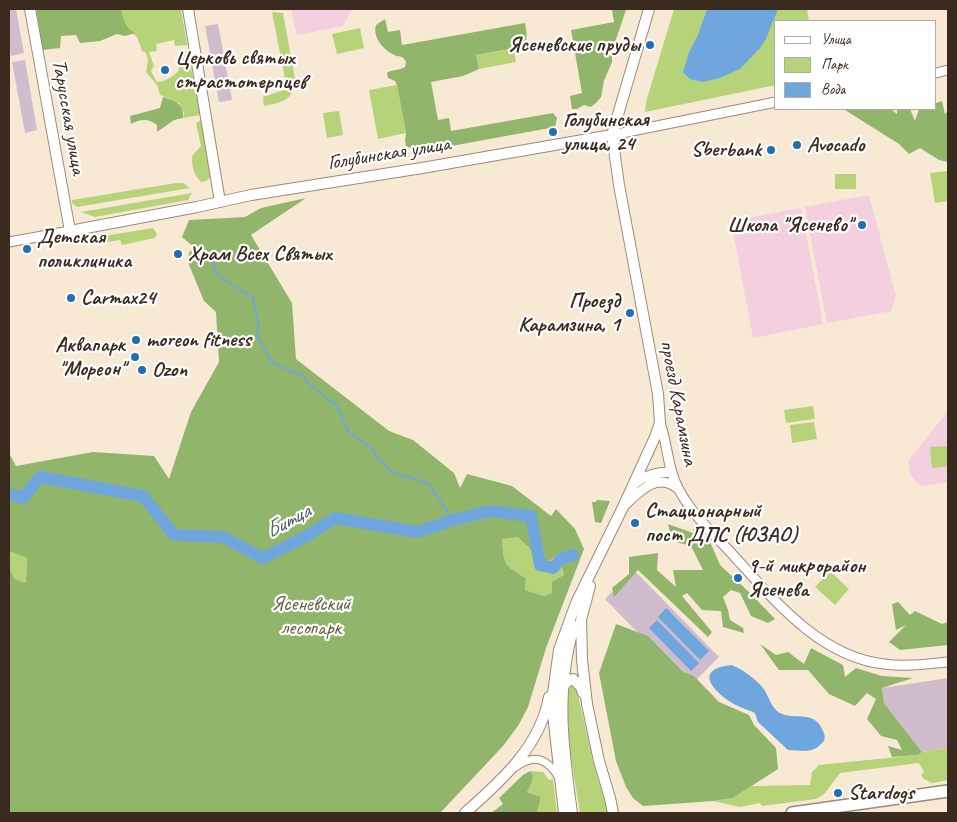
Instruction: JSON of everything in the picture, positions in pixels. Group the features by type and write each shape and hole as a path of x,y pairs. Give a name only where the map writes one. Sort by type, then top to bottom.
{"highway":[{"path":"792,813 948,791"}],"main road":[{"name":"Тарусская улица","path":"30,9 70,231"},
{"path":"188,9 220,202"},
{"path":"612,134 649,9"},
{"name":"Голубинская улица","path":"70,231 257,194 422,168 612,134"},
{"name":"проезд Карамзина","path":"612,134 619,186 658,394 660,423"},
{"path":"568,811 559,778 553,714 553,693 557,662 566,628 576,603 624,507 660,423"},
{"path":"568,811 562,692 563,672 573,627 594,568"},
{"path":"586,704 580,627 594,568"},
{"path":"465,813 486,796 507,774 527,748 540,726 547,709 557,662"},
{"path":"562,692 568,680 573,679 581,687 613,813"},
{"path":"610,798 621,813"}],"street":[{"name":"Голубинская улица","path":"612,134 774,102"},
{"name":"Голубинская улица","path":"9,242 70,231"},
{"name":"проезд Карамзина","path":"660,423 671,472 678,488 698,518 784,609 806,629 844,652 882,664 924,665 948,662"},
{"path":"634,484 642,478 663,472 671,472"},
{"path":"624,507 639,492 655,482 665,481 678,488"},
{"path":"507,774 521,764 537,759 550,764 559,778"},
{"path":"474,813 486,796"}],"shaded area":[{"path":"9,9 16,9 24,53 11,56 9,42"},
{"path":"291,9 352,9 343,26 297,35"},
{"path":"218,24 232,100 219,102 205,26"},
{"path":"25,60 37,130 25,133 12,62"},
{"path":"869,195 896,296 891,311 827,323 805,207"},
{"path":"801,208 823,324 753,338 731,221"},
{"path":"948,411 948,482 922,486 910,474 908,461"},
{"path":"634,570 719,657 690,686 605,599"},
{"path":"948,678 948,748 922,752 884,703 882,688"}],"green space":[{"path":"36,9 121,9 124,20 135,33 125,36 117,34 100,41 80,43 76,35 61,36 60,48 43,50"},
{"path":"121,9 181,9 187,45 175,46 174,40 156,44 157,51 149,52 154,66 151,71 157,82 169,78 179,70 178,64 183,63 183,52 188,51 200,115 183,118 184,113 179,103 160,95 157,85 146,72 148,61 146,53 142,51 137,37 126,28"},
{"path":"625,9 601,97 591,107 584,105 577,109 572,109 570,96 582,93 571,30 614,22 612,10"},
{"path":"674,9 807,9 809,20 774,20 774,85 645,112 646,102"},
{"path":"272,12 283,13 295,79 292,92 286,99 264,106 263,97 287,89"},
{"path":"385,19 388,32 400,30 402,45 525,23 526,41 519,49 514,48 476,55 479,69 463,76 431,82 438,120 449,118 451,131 553,113 557,118 555,127 435,149 429,148 417,151 406,146 406,133 397,85 395,81 388,78 387,73 405,67 406,62 402,57 392,54 384,48 376,35 376,25"},
{"path":"360,28 364,48 337,54 332,34"},
{"path":"514,48 516,62 479,69 476,55"},
{"path":"397,85 406,133 378,139 369,90"},
{"path":"163,97 178,103 182,109 183,118 174,120 157,132 157,125 151,121 141,120 131,124 130,116 160,108"},
{"path":"942,101 945,114 948,111 948,162 939,160 920,148 909,154 899,144 845,110 892,110 897,114 897,110 910,110 915,121 919,110 937,110 937,103"},
{"path":"339,111 343,135 327,138 323,113"},
{"path":"201,120 211,177 201,182 193,170 192,156 201,146 196,123"},
{"path":"947,171 948,201 935,203 930,173"},
{"path":"835,174 856,174 856,189 835,189"},
{"path":"183,183 190,188 77,207 72,203 72,200"},
{"path":"192,193 188,200 95,217 81,212"},
{"name":"Ясеневский лесопарк","path":"306,198 251,235 292,303 296,359 389,431 413,440 454,473 460,488 467,474 512,486 551,516 556,509 575,529 584,549 546,648 528,707 518,726 503,746 440,813 9,813 9,568 15,579 26,583 27,558 9,551 9,453 16,466 93,452 154,456 169,479 191,412 219,362 216,312 204,301 187,260 190,251 195,248 182,237 189,220 245,217 261,208","holes":["518,537 539,558 549,561 559,553 564,575 552,582 552,593 544,596 525,590 526,578 506,563 502,539"]},
{"path":"153,228 157,234 155,238 122,245 120,240 88,245 86,239"},
{"path":"813,406 815,419 786,423 784,410"},
{"path":"814,422 817,439 792,443 790,425"},
{"path":"948,446 948,466 932,468 930,447"},
{"path":"597,500 610,501 601,523 595,522 592,502"},
{"path":"668,524 693,533 694,527 711,544 720,565 775,619 768,623 751,616 740,593 731,590 723,597 730,620 743,628 744,633 723,627 721,611 702,610 687,593 682,596 712,632 708,637 638,570 614,597 612,588 629,574 629,557 658,553 657,570 676,587 673,570 703,570 691,546 672,541"},
{"path":"518,537 539,558 559,553 564,575 553,593 544,596 525,590 526,578 506,563 502,538"},
{"path":"9,551 27,558 26,583 15,579 9,568"},
{"path":"830,571 849,589 835,605 815,587"},
{"path":"898,602 910,615 915,611 942,624 948,622 948,645 900,650 889,642 906,625 896,630 892,604"},
{"path":"616,624 648,636 683,672 694,676 719,702 749,715 754,725 776,748 778,769 733,798 643,806 633,798 626,787 616,761 599,673"},
{"path":"760,644 776,655 788,652 804,664 811,648 843,665 845,677 856,668 882,676 913,678 882,688 884,703 922,752 918,755 892,757 888,746 902,750 897,740 881,736 867,719 876,699 867,693 855,706 829,694 808,670 779,670"},
{"path":"569,684 572,684 577,690 593,762 608,813 580,813 568,739 566,694"},
{"path":"948,748 948,780 932,783 924,779 921,775 924,772 919,763 840,773 825,793 816,799 762,806 760,803 740,807 713,801 733,798 752,786 810,785 812,772 819,765 917,755 922,752"},
{"path":"530,771 543,772 549,780 553,779 557,813 537,813 541,797 527,792 533,775"},
{"path":"530,771 533,775 532,782 527,792 541,797 537,813 491,813 503,804 499,798 523,775"}],"water":[{"path":"707,9 778,9 766,39 740,69 720,78 703,82 690,79 683,72 689,52 698,35"},
{"path":"666,608 709,651 700,660 658,617"},
{"path":"657,620 699,663 691,671 649,628"},
{"path":"732,665 760,684 777,711 789,716 814,719 823,731 824,739 822,743 809,751 788,750 758,722 755,713 729,701 721,695 711,684 710,674 721,667"}],"waterway":[{"path":"210,255 217,275 253,297 259,327 256,334 273,364 302,375 309,384 336,405 349,432 370,447 390,471 429,484 453,520"},
{"name":"Битца","path":"9,494 23,498 40,477 143,496 174,535 223,537 263,558 307,536 335,518 417,532 489,511 531,516 540,565 553,568 561,559 573,555"}],"place":[{"name":"Ясеневские пруды","path":"650,45"},
{"name":"Церковь святых страстотерпцев","path":"165,70"},
{"name":"Голубинская улица, 24","path":"553,132"},
{"name":"Avocado","path":"797,145"},
{"name":"Sberbank","path":"771,150"},
{"name":"Школа \"Ясенево\"","path":"862,225"},
{"name":"Детская поликлиника","path":"27,249"},
{"name":"Храм Всех Святых","path":"178,254"},
{"name":"Carmax24","path":"71,298"},
{"name":"Проезд Карамзина, 1","path":"630,313"},
{"name":"moreon fitness","path":"136,340"},
{"name":"Аквапарк \"Мореон\"","path":"135,357"},
{"name":"Ozon","path":"142,370"},
{"name":"Стационарный пост ДПС (ЮЗАО)","path":"635,523"},
{"name":"9-й микрорайон Ясенева","path":"738,578"},
{"name":"Stardogs","path":"838,793"}]}
